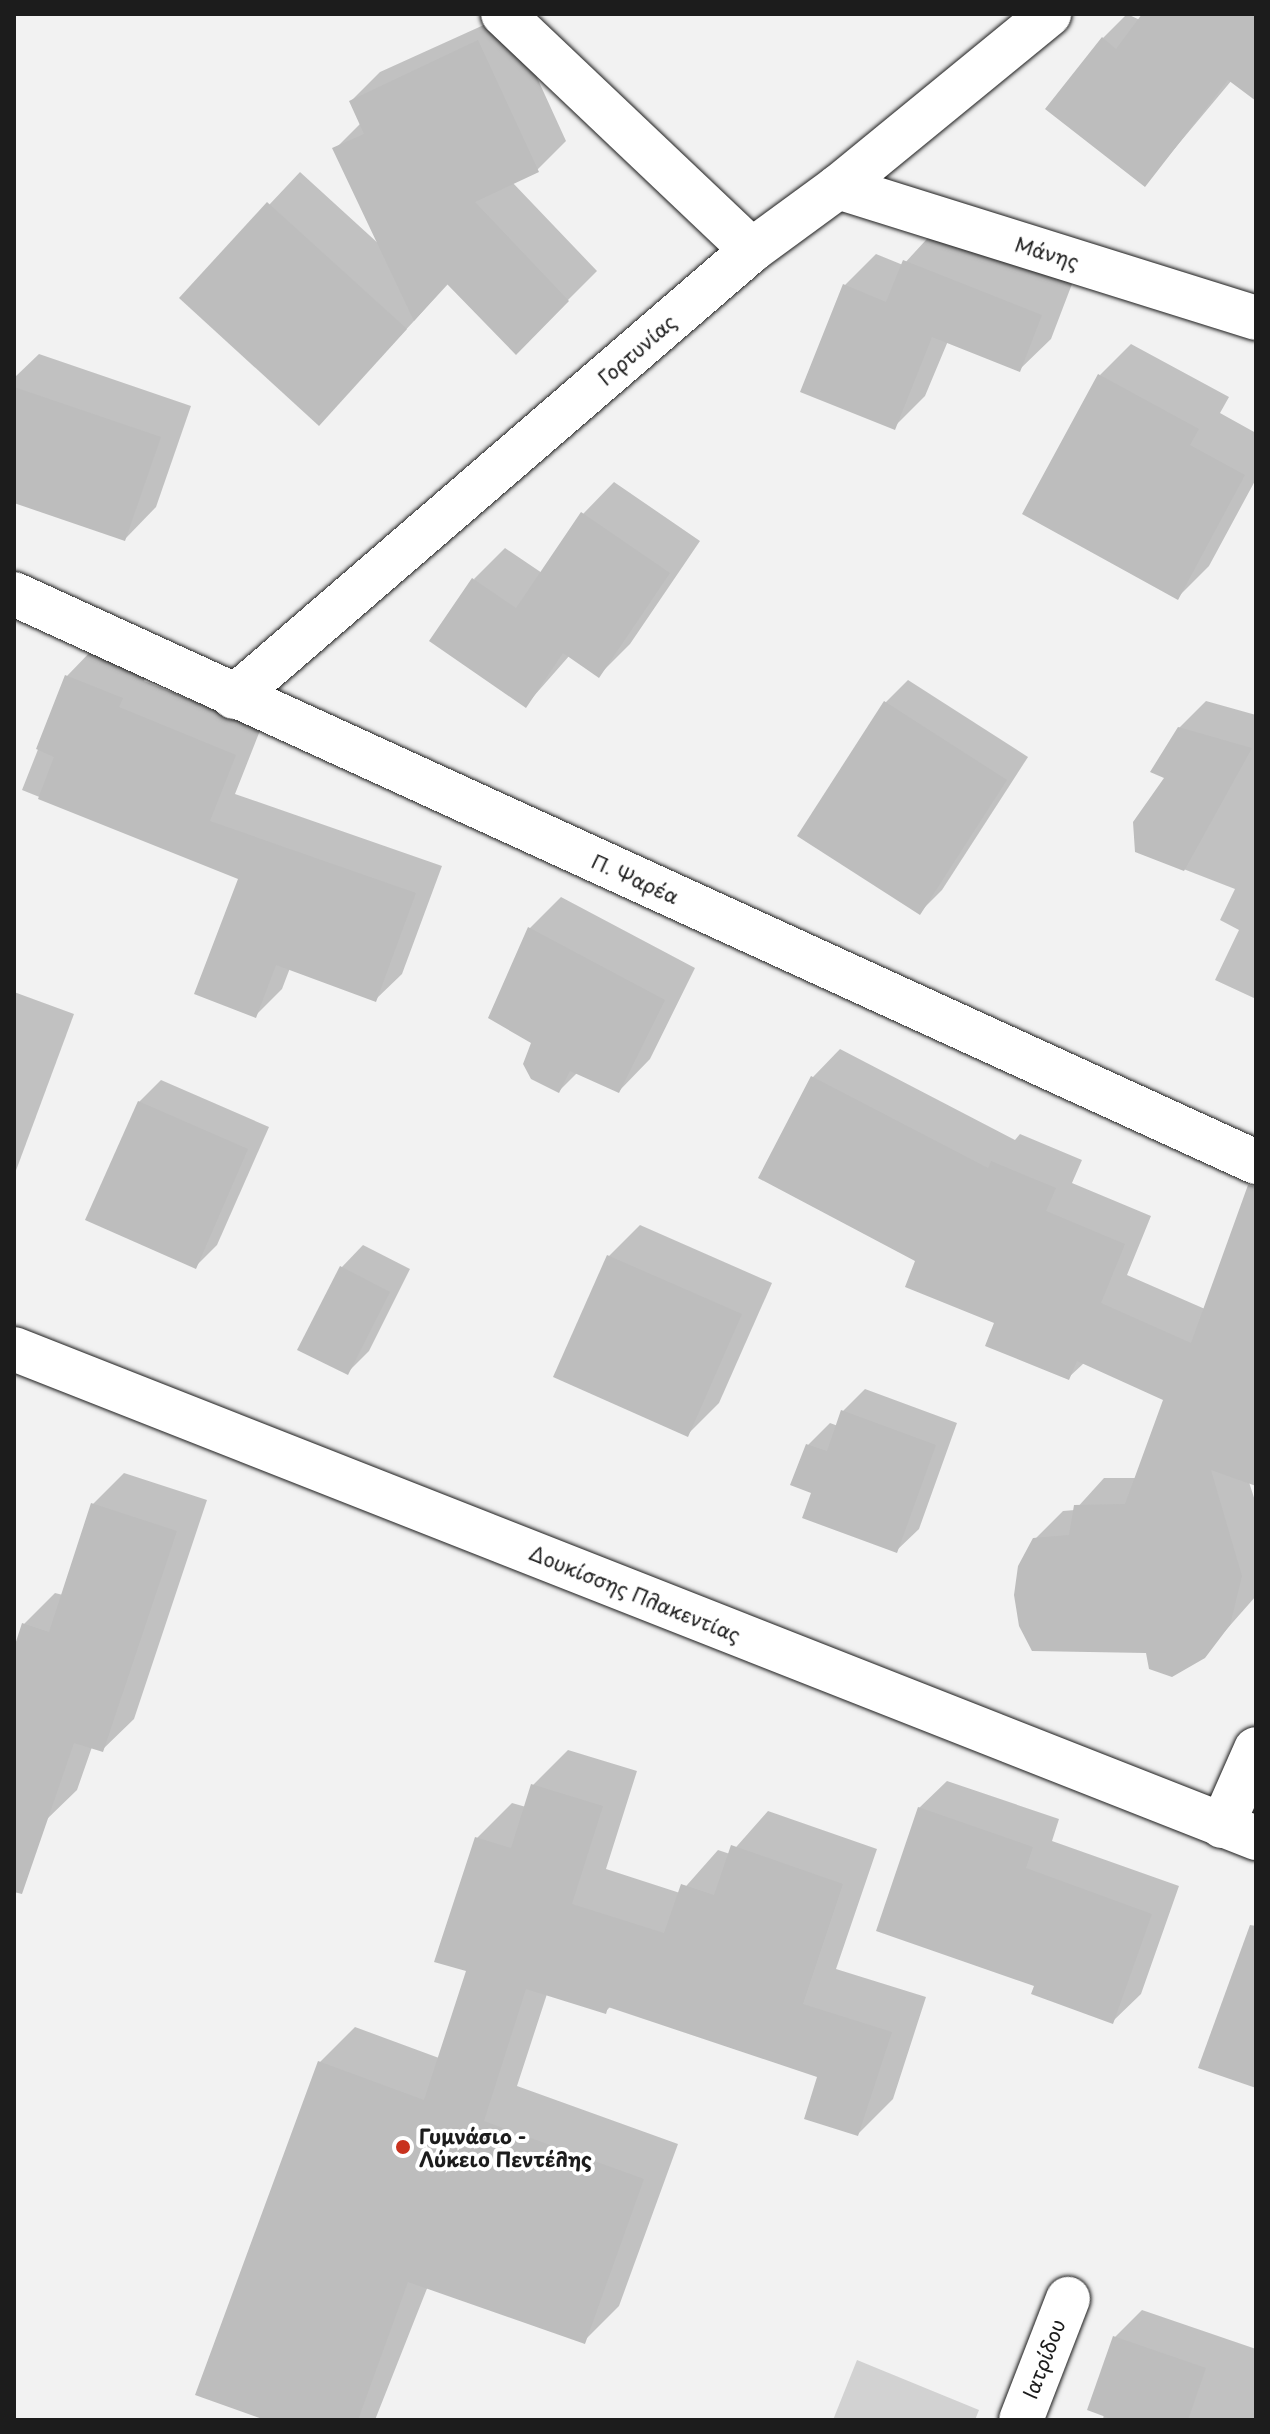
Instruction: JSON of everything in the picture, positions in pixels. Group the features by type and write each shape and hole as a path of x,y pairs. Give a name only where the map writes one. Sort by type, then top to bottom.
{"street":[{"path":"503,14 752,250"},
{"name":"Γορτυνίας","path":"234,697 752,250 838,187 1049,14"},
{"name":"Μάνης","path":"838,187 1256,318"},
{"name":"Π. Ψαρέα","path":"14,594 1256,1162"},
{"name":"Δουκίσσης Πλακεντίας","path":"14,1349 1239,1832"},
{"path":"1239,1832 1256,1749"},
{"name":"Ιατρίδου","path":"1021,2420 1068,2299"}],"shaded area":[{"path":"857,2360 979,2410 975,2420 833,2420"}],"building":[{"path":"1142,14 1256,14 1256,101 1228,80 1145,187 1045,109 1102,37 1116,49"},
{"path":"478,40 539,172 475,202 569,301 516,355 447,284 414,321 332,148 364,134 349,101"},
{"path":"267,202 407,329 319,426 179,298"},
{"path":"903,260 1042,315 1020,372 932,337 895,430 800,392 843,284 886,302"},
{"path":"1098,374 1199,429 1190,445 1245,475 1178,600 1022,514"},
{"path":"14,387 161,437 125,541 14,503"},
{"path":"581,512 670,573 599,678 563,653 526,708 429,641 472,578 516,608"},
{"path":"65,675 123,698 119,707 236,755 210,821 416,893 376,1002 276,965 256,1018 194,994 238,879 38,799 54,757 36,749"},
{"path":"884,701 1007,780 920,915 797,836"},
{"path":"1178,727 1252,748 1184,871 1135,852 1133,822 1164,778 1150,772"},
{"path":"528,927 665,1000 619,1093 570,1071 559,1093 531,1079 523,1064 531,1043 488,1018"},
{"path":"811,1076 988,1168 991,1161 1056,1188 1046,1211 1125,1244 1101,1303 1191,1343 1248,1185 1256,1187 1256,1486 1211,1470 1242,1576 1230,1625 1205,1658 1172,1677 1149,1669 1146,1653 1032,1651 1019,1626 1014,1595 1018,1566 1033,1538 1069,1535 1074,1505 1125,1504 1163,1400 1077,1361 1069,1380 985,1346 994,1323 905,1287 915,1261 758,1178"},
{"path":"138,1101 248,1149 196,1269 85,1220"},
{"path":"607,1255 742,1314 688,1437 553,1377"},
{"path":"340,1266 390,1292 348,1375 297,1350"},
{"path":"841,1410 936,1445 897,1553 802,1518 811,1493 790,1485 806,1444 827,1451"},
{"path":"91,1503 177,1531 103,1752 74,1743 22,1894 14,1892 14,1648 22,1623 49,1632"},
{"path":"531,1784 603,1806 572,1904 664,1933 681,1884 714,1895 731,1845 843,1884 803,2004 892,2032 858,2136 804,2119 817,2077 608,2007 606,2014 526,1989 484,2121 644,2179 585,2344 408,2282 358,2420 265,2420 195,2395 318,2061 424,2100 466,1971 434,1962 475,1837 511,1848"},
{"path":"918,1807 1033,1847 1026,1868 1152,1914 1113,2024 1031,1994 1034,1986 876,1931"},
{"path":"1250,1925 1256,1926 1256,2088 1198,2068"},
{"path":"1113,2336 1206,2368 1188,2420 1114,2420 1087,2410"}],"place":[{"name":"Γυμνάσιο - Λύκειο Πεντέλης","path":"403,2147"}]}
